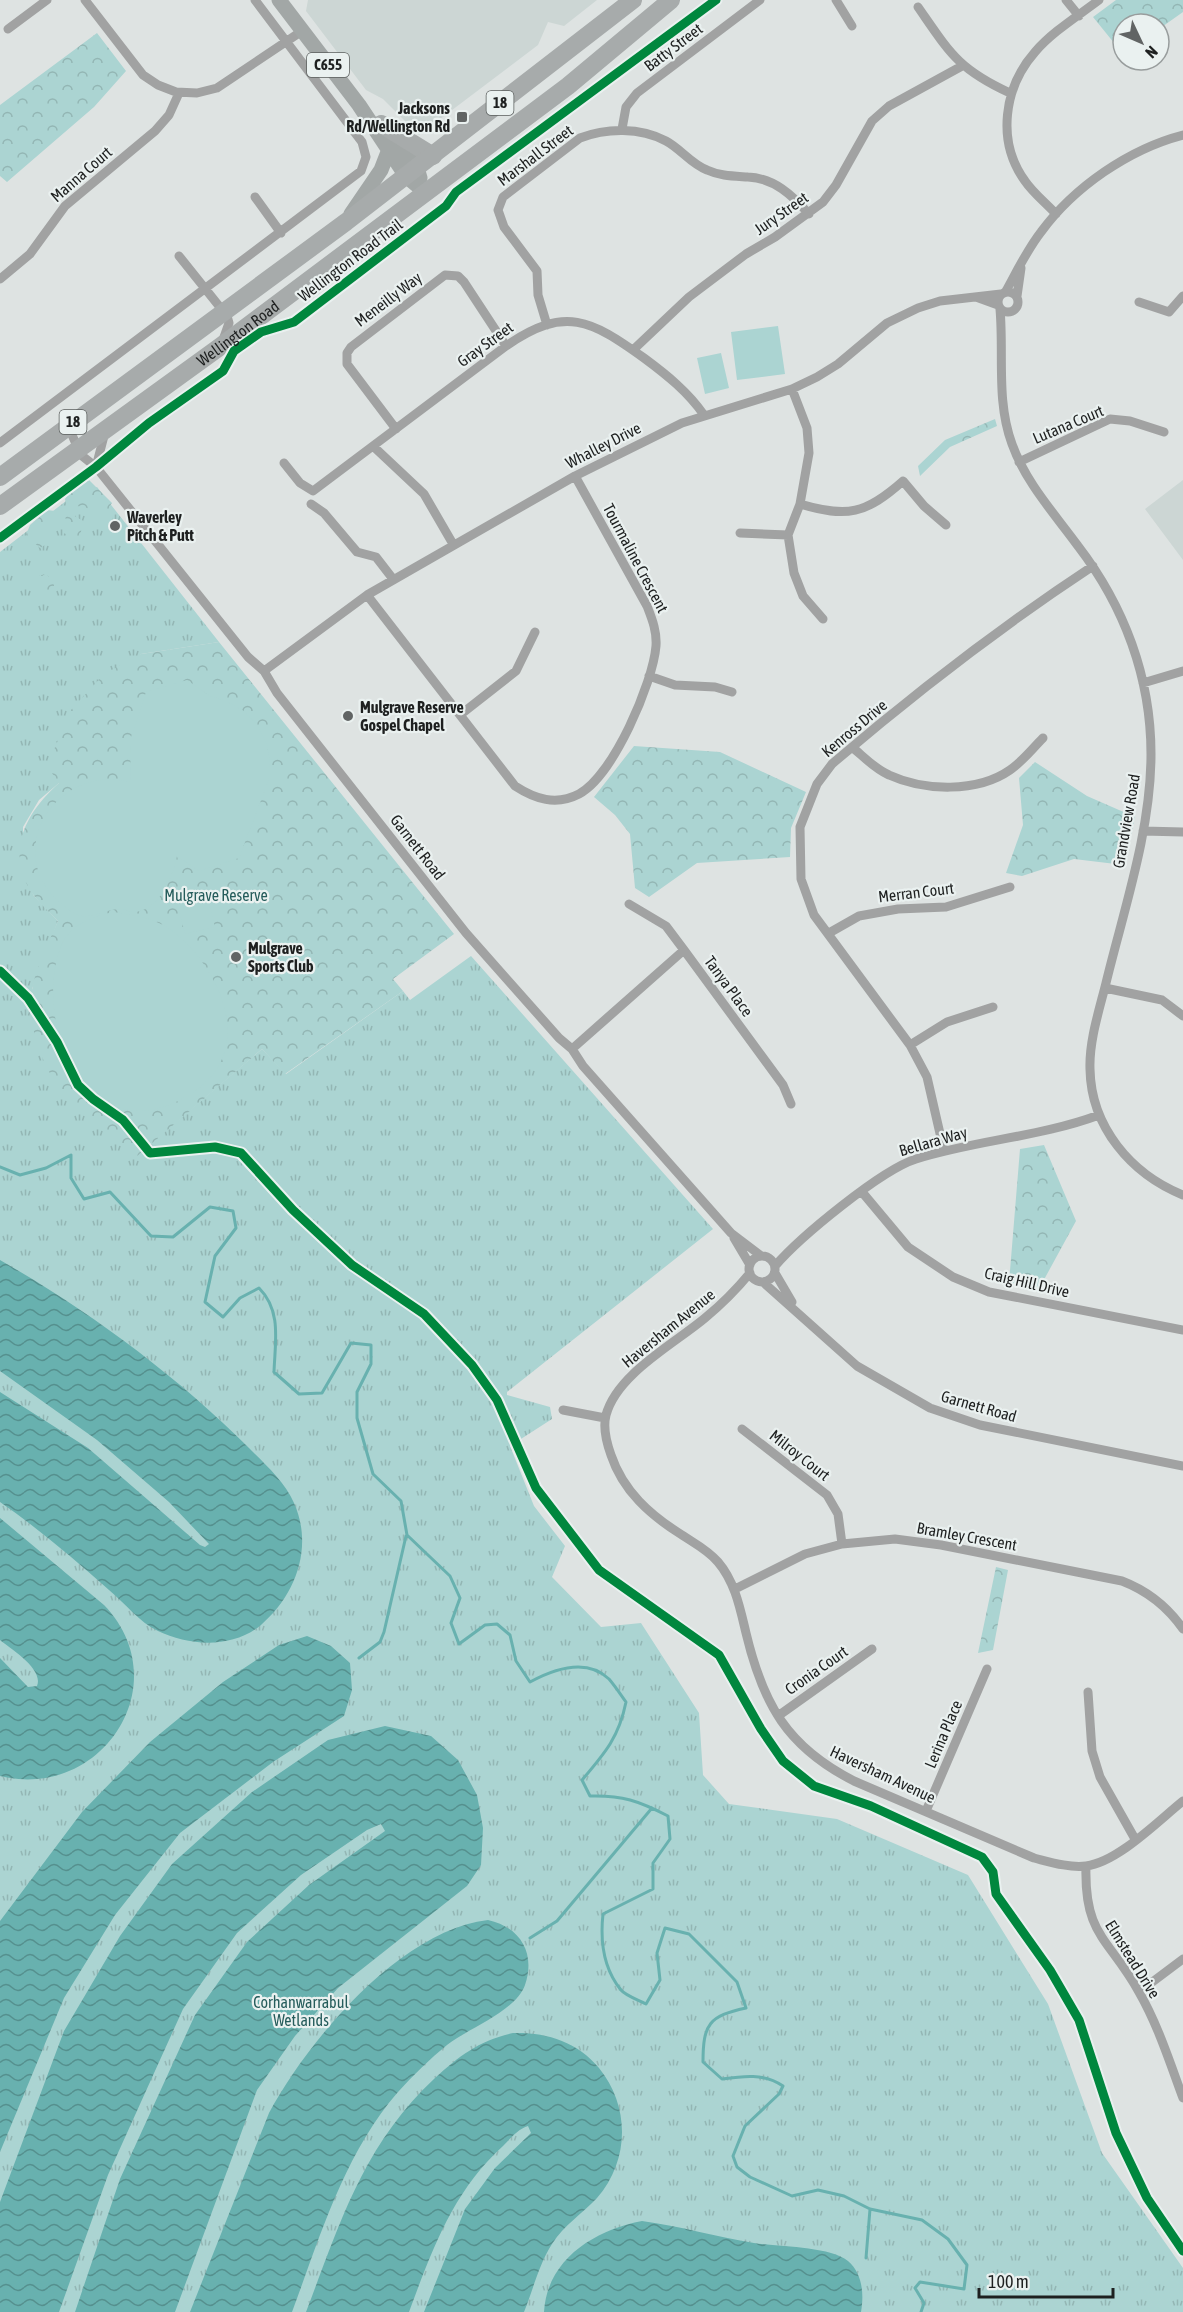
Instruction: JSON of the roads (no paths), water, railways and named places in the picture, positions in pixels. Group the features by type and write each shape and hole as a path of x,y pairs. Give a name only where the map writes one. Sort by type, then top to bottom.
{"highway":[{"name":"Wellington Road","path":"0,477 346,222 633,0"},
{"name":"Wellington Road","path":"0,506 77,448 221,346 568,86 671,0"},
{"path":"381,124 433,156"},
{"path":"146,368 161,389"}],"main road":[{"name":"C655","path":"279,0 359,105 388,152 411,172"},
{"name":"C655","path":"359,105 381,124 425,192"},
{"path":"346,222 373,183 388,152"}],"street":[{"path":"8,29 47,0"},
{"path":"86,0 143,75 176,92 197,93 217,88 300,28"},
{"path":"0,443 357,175 366,161 362,142 255,0"},
{"name":"Batty Street","path":"622,129 626,106 637,93 760,0"},
{"path":"836,0 852,26"},
{"path":"1066,0 1079,16"},
{"path":"1056,214 1023,179 1017,165 1007,131 1010,93 1019,73 1036,51 1099,0"},
{"path":"918,7 962,66 982,80 1010,93"},
{"name":"Jury Street","path":"635,352 689,297 746,254 809,214 836,185 872,121 889,106 962,66"},
{"name":"Manna Court","path":"0,279 30,254 65,206 149,136 171,110 176,92"},
{"name":"Marshall Street","path":"547,325 538,295 537,270 504,227 498,210 503,197 564,148 595,132 622,129 665,140 706,170 772,183 789,193 809,214"},
{"path":"1021,266 1017,306 1013,311 1005,312 999,307 1003,293 1041,231 1056,214 1094,179 1134,155 1183,135"},
{"path":"255,197 281,233"},
{"path":"178,256 224,313 229,323 221,346"},
{"name":"Meneilly Way","path":"396,429 347,364 347,353 351,347 444,275 458,276 464,282 506,346"},
{"path":"1003,293 1017,296"},
{"name":"Whalley Drive","path":"264,671 367,595 575,476 700,417 792,389 838,364 887,323 940,301 1003,293"},
{"path":"1138,302 1169,312 1183,296"},
{"name":"Whalley Drive","path":"976,297 999,307"},
{"name":"Grandview Road","path":"999,307 1003,338 1002,402 1011,442 1019,462 1036,491 1095,569 1125,624 1143,683 1151,754 1143,831 1090,1056 1091,1088 1098,1112 1109,1136 1135,1164 1165,1187 1183,1195"},
{"name":"Grandview Road","path":"1003,338 1013,311"},
{"name":"Gray Street","path":"284,464 300,483 313,491 506,346 522,335 558,322 587,324 603,330 685,392 700,417"},
{"path":"792,389 807,428 809,453 800,504 788,535 794,573 803,596 823,620"},
{"name":"Lutana Court","path":"1019,462 1110,419 1131,421 1164,432"},
{"name":"Garnett Road","path":"68,426 77,448 87,463 96,467 248,657 264,671 277,693 466,933 559,1038 572,1049 583,1066 731,1233 764,1256 775,1270 797,1310"},
{"path":"96,467 106,428"},
{"path":"374,447 424,494 453,544"},
{"name":"Tourmaline Crescent","path":"367,595 515,786 531,796 546,801 560,801 580,794 595,782 625,738 649,676 656,646 655,625 647,606 575,476"},
{"path":"800,504 827,512 855,511 870,507 903,481 924,506 946,525"},
{"path":"311,504 324,513 357,552 376,557 393,579"},
{"path":"740,533 788,535"},
{"name":"Kenross Drive","path":"944,1151 927,1077 910,1045 814,915 801,879 800,827 817,784 832,764 1022,612 1095,569"},
{"path":"460,715 516,671 535,632"},
{"path":"1143,683 1183,671"},
{"path":"649,676 675,685 715,687 732,692"},
{"path":"852,747 886,774 903,781 950,787 968,786 1008,771 1043,738"},
{"path":"1143,831 1183,832"},
{"name":"Merran Court","path":"829,933 859,916 898,909 946,907 1010,887"},
{"path":"630,904 666,926 684,950"},
{"name":"Tanya Place","path":"572,1049 684,950 783,1085 791,1104"},
{"path":"1105,988 1162,1000 1183,1016"},
{"path":"910,1045 947,1022 993,1007"},
{"name":"Bellara Way","path":"775,1270 792,1247 894,1168 944,1151 1052,1129 1098,1112"},
{"name":"Craig Hill Drive","path":"862,1192 908,1247 953,1277 989,1292 1183,1330"},
{"name":"Garnett Road","path":"731,1233 750,1269 760,1281 797,1310 856,1366 930,1408 980,1425 1183,1466"},
{"name":"Bellara Way","path":"764,1256 792,1247"},
{"name":"Haversham Avenue","path":"734,1294 750,1269 764,1256"},
{"name":"Haversham Avenue","path":"775,1270 770,1279 760,1281 734,1294 632,1376 613,1398 605,1418 608,1445 623,1481 653,1516 708,1552 719,1563 735,1589 752,1658 766,1697 798,1742 825,1766 1034,1858 1086,1866"},
{"path":"563,1410 605,1418"},
{"name":"Milroy Court","path":"742,1429 827,1495 838,1514 842,1544"},
{"name":"Bramley Crescent","path":"735,1589 805,1554 842,1544 895,1539 918,1541 1122,1581 1138,1587 1165,1607 1183,1629"},
{"name":"Cronia Court","path":"778,1716 872,1649"},
{"name":"Lerina Place","path":"926,1811 987,1669"},
{"path":"1088,1692 1092,1751 1100,1777 1135,1839"},
{"path":"1086,1866 1114,1855 1183,1801"},
{"name":"Elmstead Drive","path":"1086,1866 1085,1896 1093,1925 1139,1992 1160,2036 1183,2098"},
{"path":"1139,1992 1183,1959"}],"water":[{"path":"0,1260 99,1323 162,1370 221,1421 268,1467 285,1488 300,1520 302,1537 298,1570 283,1600 261,1625 250,1633 210,1643 183,1640 158,1631 138,1618 56,1544 0,1502 0,1392 88,1448 200,1545 205,1547 209,1544 169,1502 97,1440 0,1371"},
{"path":"0,1518 104,1605 125,1636 134,1668 131,1700 118,1729 98,1753 70,1771 37,1779 0,1776 0,1658 28,1687 37,1686 38,1680 31,1666 0,1640"},
{"path":"307,1636 331,1646 350,1663 352,1690 344,1716 273,1762 180,1833 115,1915 64,1998 0,2152 0,1921 82,1812 150,1742 223,1682 279,1645"},
{"path":"385,1726 431,1736 458,1760 477,1795 483,1828 481,1865 467,1886 338,1988 295,2036 257,2090 175,2312 75,2312 120,2179 195,2015 247,1942 309,1885 385,1831 381,1824 367,1830 301,1875 237,1933 183,2009 108,2175 59,2312 0,2312 0,2202 64,2031 120,1936 172,1864 252,1792 328,1740"},
{"path":"488,1920 509,1929 523,1943 528,1962 525,1985 520,1994 502,2011 456,2039 434,2056 398,2092 379,2116 348,2169 335,2197 292,2312 190,2312 269,2113 307,2053 360,1993 391,1966 423,1944 455,1928"},
{"path":"513,2033 537,2034 560,2040 581,2051 590,2059 609,2083 616,2099 621,2116 622,2133 616,2167 608,2183 597,2198 568,2225 552,2244 524,2312 424,2312 465,2209 495,2168 531,2133 528,2126 514,2134 470,2182 457,2202 426,2266 409,2312 306,2312 330,2247 356,2187 389,2130 410,2104 453,2063 490,2040"},
{"path":"642,2221 754,2243 803,2248 840,2256 848,2261 857,2272 862,2292 861,2312 544,2312 547,2293 554,2277 576,2250 607,2232"}],"waterway":[{"path":"0,1167 20,1175 46,1168 71,1155 71,1178 84,1199 110,1192 151,1236 173,1237 210,1207 233,1211 236,1228 215,1256 205,1302 223,1317 240,1298 259,1288 271,1307 276,1327 274,1372 299,1394 322,1393 351,1343 371,1345 371,1364 357,1392 357,1418 373,1474 401,1501 407,1535 450,1576 460,1598 451,1623 459,1644 485,1625 497,1624 510,1635 516,1661 530,1682 570,1667 590,1668 609,1679 626,1702 610,1744 582,1780 590,1796 630,1800 668,1816 670,1839 653,1863 653,1889 603,1914 604,1954 615,1982 623,1992 646,2004 660,1980 657,1953 665,1928 689,1934 737,1982 746,2008 724,2014 711,2024 705,2039 703,2062 722,2079 761,2077 783,2086 779,2094 745,2126 733,2156 737,2167 750,2177 792,2196 818,2190 844,2196 870,2209 922,2220 948,2239 967,2265 964,2289 920,2282 915,2288 924,2303 921,2312"},
{"path":"359,1658 380,1642 384,1632 406,1536"},
{"path":"530,1938 557,1921 652,1808"},
{"path":"866,2258 870,2209"}],"place":[{"name":"Jacksons Rd/Wellington Rd","path":"462,117"},
{"name":"Waverley Pitch & Putt","path":"115,526"},
{"name":"Mulgrave Reserve Gospel Chapel","path":"348,716"},
{"name":"Mulgrave Sports Club","path":"236,957"}],"park label":[{"name":"Mulgrave Reserve","path":"216,895"},
{"name":"Corhanwarrabul Wetlands","path":"301,2011"}]}
